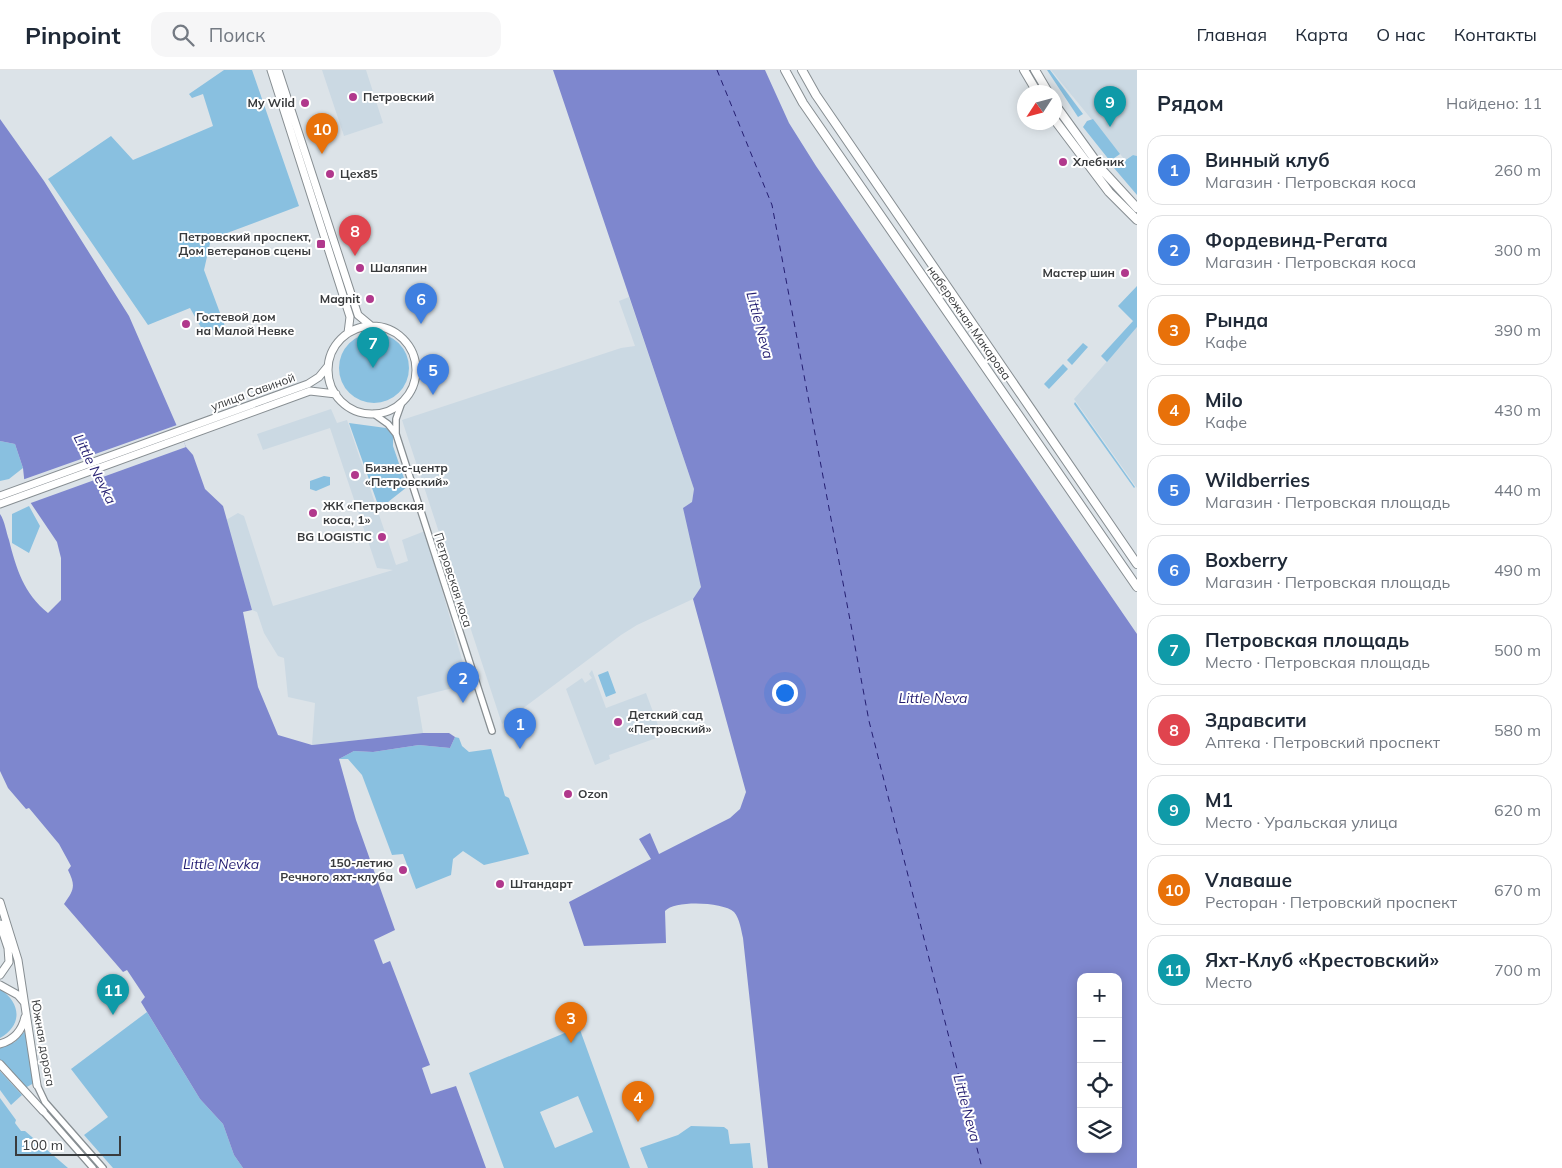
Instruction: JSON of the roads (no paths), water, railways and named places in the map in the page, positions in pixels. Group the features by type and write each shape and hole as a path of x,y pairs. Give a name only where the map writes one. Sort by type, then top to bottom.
{"main road":[{"name":"набережная Макарова","path":"802,70 816,95 1137,564"},
{"path":"1024,70 1033,85"},
{"path":"1035,70 1044,85"},
{"name":"набережная Макарова","path":"786,72 819,126 1137,587"},
{"path":"1062,114 1103,171 1137,208"},
{"path":"1062,130 1109,192 1137,220"}],"street":[{"path":"271,70 350,317 348,333"},
{"path":"278,70 358,315 370,326"},
{"path":"370,326 383,327 396,332 406,341 413,352 416,366 416,379 411,392 402,402 390,410 374,414 352,409 336,394 330,380 328,366 334,347 348,333 370,326"},
{"name":"улица Савиной","path":"181,435 313,382 328,366"},
{"name":"улица Савиной","path":"181,435 310,391 336,394"},
{"name":"Петровская коса","path":"402,402 396,418 396,434 492,730"},
{"name":"Петровская коса","path":"374,414 388,424 396,434"},
{"path":"0,496 181,435"},
{"path":"0,504 181,435"},
{"name":"Южная дорога","path":"0,902 18,960 37,1086 45,1102 103,1168"},
{"path":"0,924 8,948 9,962 0,974"},
{"path":"0,985 18,994 24,1002"},
{"path":"0,1044 16,1036 24,1024 26,1014"},
{"path":"0,1064 93,1168"}],"water":[{"name":"Little Neva","path":"553,70 765,70 789,123 816,166 1137,634 1137,1168 768,1168 743,938 739,921 734,912 710,904 678,905 670,907 665,911 666,943 584,946 569,902 651,859 639,839 650,833 659,854 730,818 740,809 746,792 693,599 701,587 683,508 692,502 694,489"},
{"name":"Little Nevka","path":"0,119 44,181 129,316 186,447 193,455 205,489 223,506 252,610 243,612 258,687 278,735 312,745 423,733 449,733 455,737 450,748 419,745 373,752 354,751 339,759 356,820 395,930 374,940 383,964 390,961 430,1065 422,1068 431,1094 456,1086 486,1168 243,1168 234,1155 223,1124 200,1099 141,1002 145,997 127,970 123,972 64,904 73,888 68,870 71,866 59,844 29,808 26,809 8,788 0,771 0,514 22,580 33,598 48,613 61,600 61,558 57,542 26,496 23,468 15,444 0,441"}],"place":[{"name":"Петровский","path":"353,97"},
{"name":"My Wild","path":"305,103"},
{"name":"М1","path":"1110,127"},
{"name":"Vлаваше","path":"322,154"},
{"name":"Хлебник","path":"1063,162"},
{"name":"Цех85","path":"330,174"},
{"name":"Петровский проспект, Дом ветеранов сцены","path":"321,244"},
{"name":"Здравсити","path":"355,256"},
{"name":"Шаляпин","path":"360,268"},
{"name":"Мастер шин","path":"1125,273"},
{"name":"Magnit","path":"370,299"},
{"name":"Гостевой дом на Малой Невке","path":"186,324"},
{"name":"Boxberry","path":"421,324"},
{"name":"Петровская площадь","path":"373,368"},
{"name":"Wildberries","path":"433,395"},
{"name":"Бизнес-центр «Петровский»","path":"355,475"},
{"name":"ЖК «Петровская коса, 1»","path":"313,513"},
{"name":"BG LOGISTIC","path":"382,537"},
{"name":"Фордевинд-Регата","path":"463,703"},
{"name":"Детский сад «Петровский»","path":"618,722"},
{"name":"Винный клуб","path":"520,749"},
{"name":"Ozon","path":"568,794"},
{"name":"150-летию Речного яхт-клуба","path":"403,870"},
{"name":"Штандарт","path":"500,884"},
{"name":"Яхт-Клуб «Крестовский»","path":"113,1015"},
{"name":"Рында","path":"571,1043"},
{"name":"Milo","path":"638,1122"}]}
